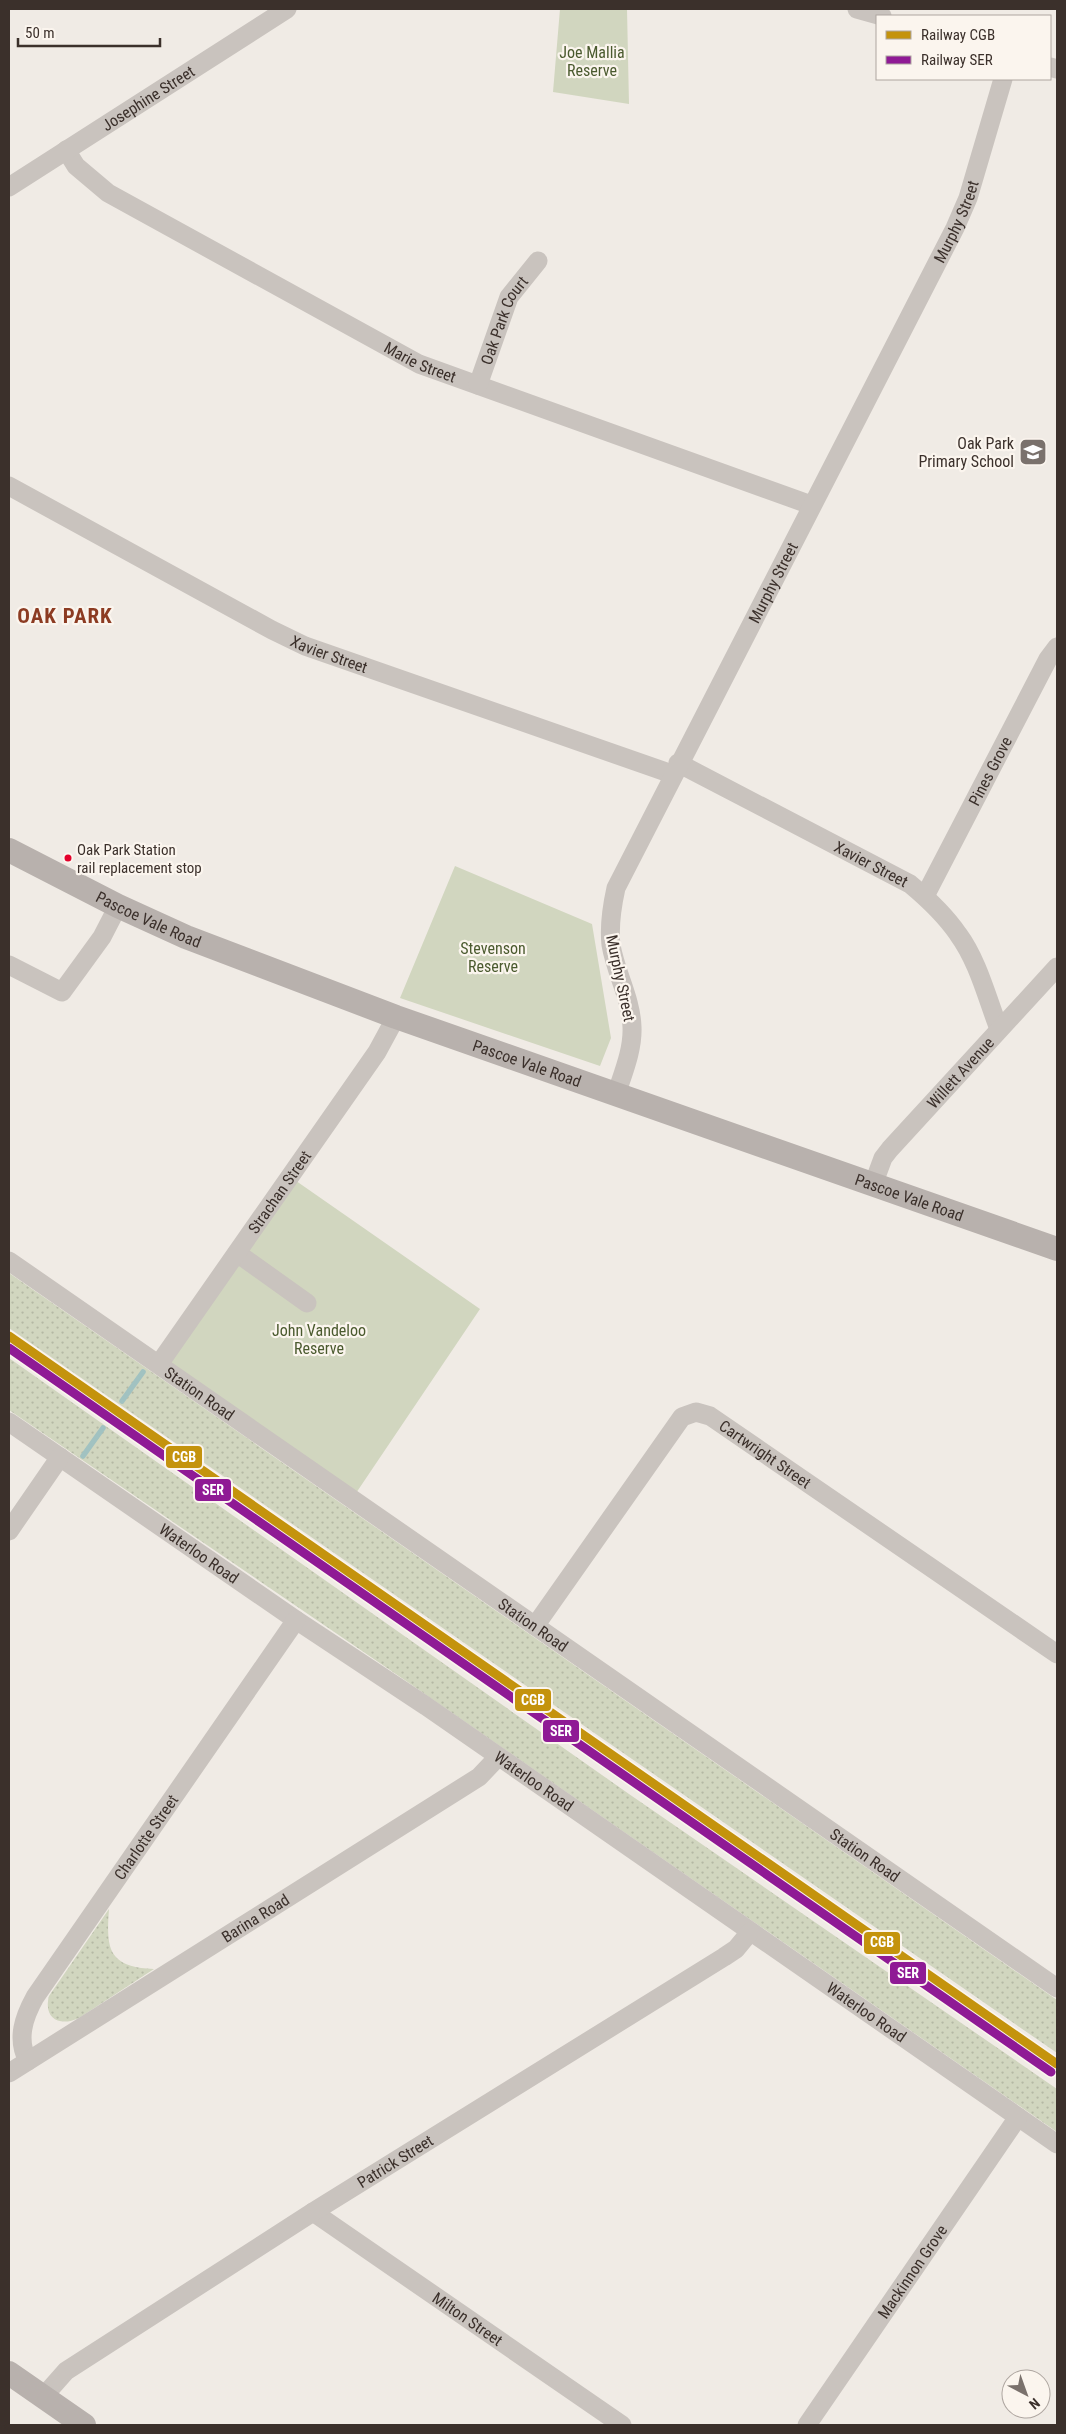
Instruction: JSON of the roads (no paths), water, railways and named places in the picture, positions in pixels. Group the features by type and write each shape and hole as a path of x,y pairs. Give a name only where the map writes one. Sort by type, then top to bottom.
{"main road":[{"name":"Pascoe Vale Road","path":"9,850 118,906 186,936 396,1017 1057,1249"},
{"path":"9,2373 84,2425"}],"street":[{"name":"Josephine Street","path":"9,187 287,9"},
{"path":"857,9 878,15"},
{"name":"Murphy Street","path":"616,1095 628,1058 632,1027 630,1005 611,944 612,906 616,888 675,768 955,228 968,198 1003,80"},
{"name":"Marie Street","path":"66,150 76,166 108,193 419,364 811,505"},
{"name":"Oak Park Court","path":"478,385 509,297 538,261"},
{"name":"Xavier Street","path":"9,486 272,630 305,646 675,768 889,872 910,884 925,896 959,934 971,956 999,1029"},
{"name":"Pines Grove","path":"925,896 1048,659 1057,647"},
{"path":"9,965 62,992 102,937 118,906"},
{"name":"Willett Avenue","path":"872,1185 882,1158 1057,967"},
{"name":"Strachan Street","path":"159,1364 377,1052 396,1017"},
{"path":"237,1253 307,1303"},
{"name":"Station Road","path":"9,1261 1057,1988"},
{"name":"Cartwright Street","path":"535,1626 682,1417 696,1412 710,1416 1057,1654"},
{"name":"Waterloo Road","path":"9,1422 296,1620 426,1706 1057,2144"},
{"path":"9,1531 60,1458"},
{"name":"Charlotte Street","path":"28,2061 23,2052 22,2031 26,2014 35,1997 296,1620"},
{"name":"Barina Road","path":"9,2073 479,1777 498,1757"},
{"name":"Patrick Street","path":"43,2397 66,2372 313,2212 724,1957 740,1944 750,1932"},
{"name":"Mackinnon Grove","path":"807,2425 1018,2117"},
{"name":"Milton Street","path":"313,2212 622,2425"}],"waterway":[{"path":"122,1401 143,1372"},
{"path":"83,1456 103,1428"}],"rail line":[{"name":"CGB","path":"9,1336 1057,2064"},
{"name":"SER","path":"9,1348 1051,2072"}],"place":[{"name":"Oak Park Primary School","path":"1033,452"},
{"name":"Oak Park Station rail replacement stop","path":"68,858"}],"district":[{"name":"OAK PARK","path":"65,616"}],"park label":[{"name":"Joe Mallia Reserve","path":"592,61"},
{"name":"Stevenson Reserve","path":"493,957"},
{"name":"John Vandeloo Reserve","path":"319,1339"}]}
